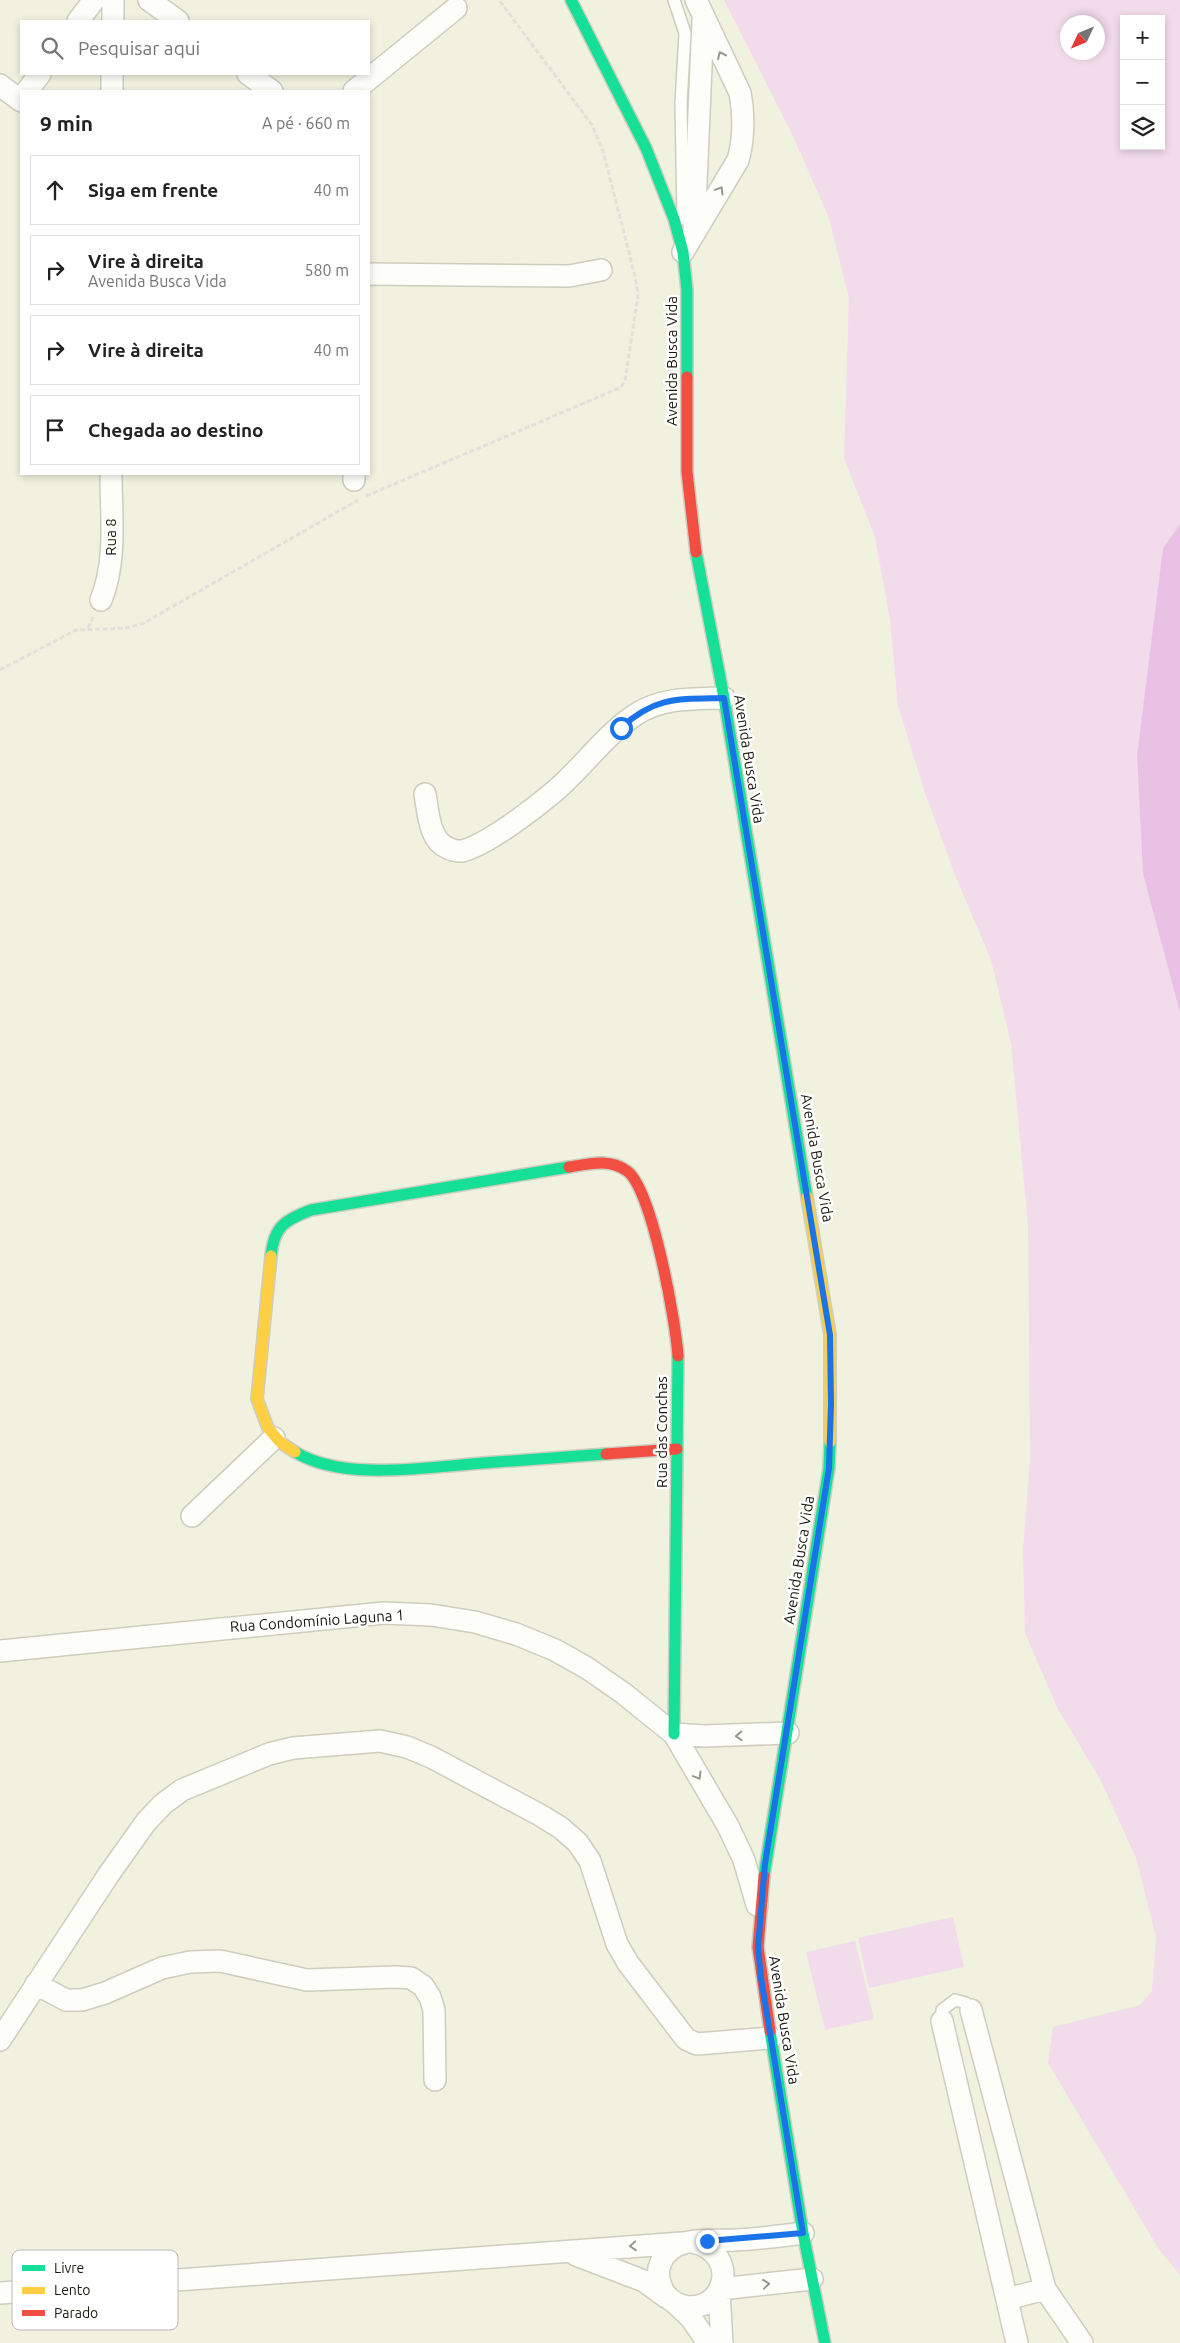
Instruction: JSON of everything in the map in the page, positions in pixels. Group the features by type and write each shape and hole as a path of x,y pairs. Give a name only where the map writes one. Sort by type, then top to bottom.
{"street":[{"path":"79,20 94,0"},
{"path":"113,0 113,20"},
{"path":"149,0 177,20"},
{"name":"Avenida Busca Vida","path":"571,0 646,148 674,219 683,252 687,290 687,472 692,529 724,698 830,1335 831,1404 829,1468 759,1912 758,1947 761,1978 803,2233 825,2343"},
{"path":"355,90 456,8"},
{"path":"683,252 738,160 742,150 742,103 740,93 700,9"},
{"path":"694,232 700,9"},
{"path":"28,90 39,75"},
{"path":"112,75 112,90"},
{"path":"249,75 271,90"},
{"path":"0,85 20,97"},
{"path":"370,274 569,276 601,270"},
{"name":"Rua 8","path":"101,600 109,582 111,563 111,475"},
{"path":"425,794 430,822 436,839 446,848 460,851 477,845 508,826 555,791 635,715 657,703 679,699 724,698"},
{"name":"Rua das Conchas","path":"274,1438 259,1412 257,1399 270,1256 273,1239 288,1219 311,1210 597,1162 612,1163 624,1168 634,1176 646,1205 670,1293 676,1336 677,1448 674,1734"},
{"path":"192,1516 274,1438 306,1458 324,1463 377,1469 677,1448"},
{"name":"Rua Condomínio Laguna 1","path":"0,1650 384,1613 431,1615 475,1622 508,1631 555,1650 587,1668 616,1688 674,1734 728,1826 744,1860 759,1912"},
{"path":"674,1734 705,1736 788,1733"},
{"path":"0,2040 109,1874 146,1822 163,1804 182,1790 269,1754 293,1748 380,1741 407,1747 431,1758 540,1815 561,1828 578,1843 590,1861 617,1944 628,1963 686,2039 697,2044 771,2038"},
{"path":"36,1984 66,2000 82,2000 105,1994 162,1968 190,1962 220,1961 307,1980 411,1978 423,1986 430,1997 434,2010 435,2080"},
{"path":"971,2010 1045,2289 1082,2343"},
{"path":"942,2021 1017,2343"},
{"path":"178,2279 735,2240 803,2233"},
{"path":"708,2343 691,2318 662,2290 658,2279 659,2267 663,2256 671,2248 688,2242 712,2250 719,2258 723,2268 720,2290 722,2343"},
{"path":"566,2252 644,2281 672,2301 683,2306 699,2306 713,2299 720,2290 812,2279"},
{"path":"1007,2299 1045,2289"}],"lane":[{"path":"674,0 684,33 681,102 683,252"},
{"path":"942,2021 942,2010 955,2000 966,2003 971,2010"}],"path":[{"path":"0,670 76,630 126,628 144,623 356,500 621,387 627,374 638,295 635,276 603,151 592,124 499,0"}],"shaded area":[{"path":"724,0 1180,0 1180,524 1163,548 1143,874 1180,1013 1180,2275 1158,2248 1048,2063 1053,2027 1140,2005 1152,1991 1156,1937 1136,1858 1101,1781 1058,1709 1025,1633 1023,1550 1030,1459 1028,1226 1011,1043 991,960 955,875 924,790 898,706 890,620 875,537 844,458 849,298 829,218 793,136"},
{"path":"1180,524 1180,1013 1143,874 1137,756 1163,548"},
{"path":"953,1917 964,1967 869,1988 858,1938"},
{"path":"855,1941 874,2019 825,2030 806,1952"}],"traffic: fast":[{"path":"571,0 646,148 674,219 683,252 687,290 687,377"},
{"path":"696,552 724,698 807,1197"},
{"path":"271,1256 275,1238 282,1226 294,1217 311,1210 569,1167"},
{"path":"674,1734 678,1356"},
{"path":"764,1876 829,1468 830,1442"},
{"path":"295,1452 315,1461 337,1467 362,1470 412,1469 606,1454"},
{"path":"770,2031 803,2233 825,2343"}],"traffic: slow":[{"path":"807,1197 830,1335 830,1442"},
{"path":"271,1256 257,1399 268,1428 281,1443 295,1452"}],"traffic: jam":[{"path":"687,377 687,472 696,552"},
{"path":"569,1167 599,1163 613,1164 627,1171 636,1182 654,1228 668,1287 678,1356"},
{"path":"606,1454 677,1449"},
{"path":"764,1876 758,1947 770,2031"}],"route":[{"path":"621,728 635,715 657,703 679,699 724,698 830,1335 831,1404 829,1468 775,1814 765,1864 759,1912 758,1947 761,1978 803,2233 707,2241"}]}
